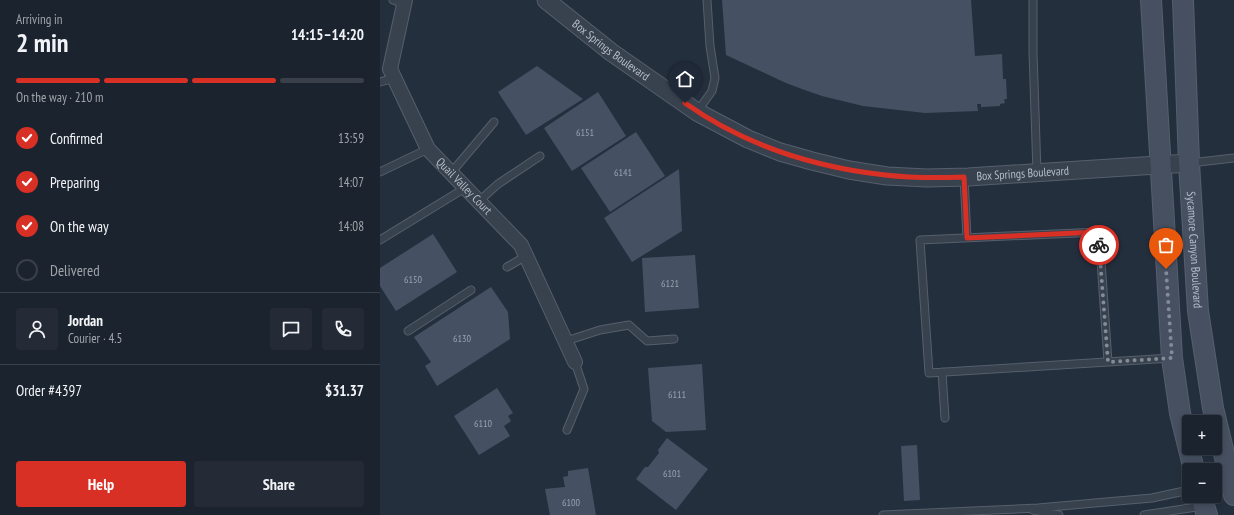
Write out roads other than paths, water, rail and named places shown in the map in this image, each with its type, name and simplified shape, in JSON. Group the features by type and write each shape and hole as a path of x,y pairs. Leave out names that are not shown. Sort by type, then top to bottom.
{"main road":[{"path":"1151,0 1172,358 1180,413 1192,463"},
{"name":"Sycamore Canyon Boulevard","path":"1183,0 1189,163 1198,311 1213,408 1234,495"}],"street":[{"name":"Box Springs Boulevard","path":"546,0 611,52 697,112 748,139 780,152 812,161 849,170 887,176 927,178 1037,173 1189,163"},
{"name":"Quail Valley Court","path":"401,1 390,69 428,149 521,245 576,362"}],"lane":[{"path":"697,112 712,91 716,78 710,46 707,0"},
{"path":"1033,0 1033,52 1037,173"},
{"path":"380,82 395,78"},
{"path":"450,173 494,122"},
{"path":"380,172 428,149"},
{"path":"478,202 498,184 540,156"},
{"path":"1189,163 1234,158"},
{"path":"964,177 967,238"},
{"path":"380,240 465,188"},
{"path":"1108,362 1098,232 920,240 929,373 942,372 1108,362 1172,358"},
{"path":"508,267 526,256"},
{"path":"408,331 471,290"},
{"path":"566,341 600,330 629,325 647,341 674,339"},
{"path":"567,430 584,389 576,362"},
{"path":"942,372 945,418"},
{"path":"883,515 1027,509 1152,498 1182,492"},
{"path":"1144,515 1204,506"},
{"path":"1027,509 1052,515 1059,515"}]}
